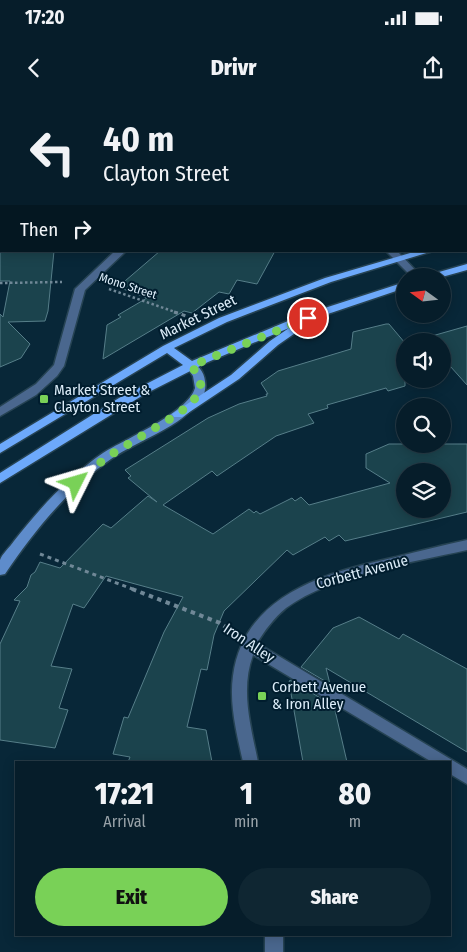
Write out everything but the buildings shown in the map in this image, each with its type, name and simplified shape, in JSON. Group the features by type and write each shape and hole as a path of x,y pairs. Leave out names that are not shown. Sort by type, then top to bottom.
{"main road":[{"name":"Market Street","path":"0,450 167,348 223,320 278,297 394,255 420,252"},
{"path":"451,272 467,267"},
{"path":"0,479 139,392 191,366 320,313 396,288"},
{"path":"0,570 38,520 84,474 107,457 221,388 250,366 274,343 320,313"},
{"path":"167,348 191,366 197,373 201,388 198,396 178,414"}],"street":[{"path":"0,412 43,386 59,366 80,289 120,252"},
{"path":"394,255 408,268"},
{"name":"Corbett Avenue","path":"250,761 240,703 242,666 250,646 265,621 284,602 310,586 340,575 467,545"},
{"name":"Iron Alley","path":"250,646 442,761"},
{"path":"451,767 467,776"},
{"path":"274,936 274,952"}],"path":[{"name":"Mono Street","path":"0,283 86,282 189,317"},
{"name":"Iron Alley","path":"40,554 220,622 250,646"}],"place":[{"name":"Market Street & Clayton Street","path":"44,399"},
{"name":"Corbett Avenue & Iron Alley","path":"262,696"}],"route":[{"path":"76,483 84,474 107,457 178,414 198,396 201,388 200,380 191,366 308,318"}]}
